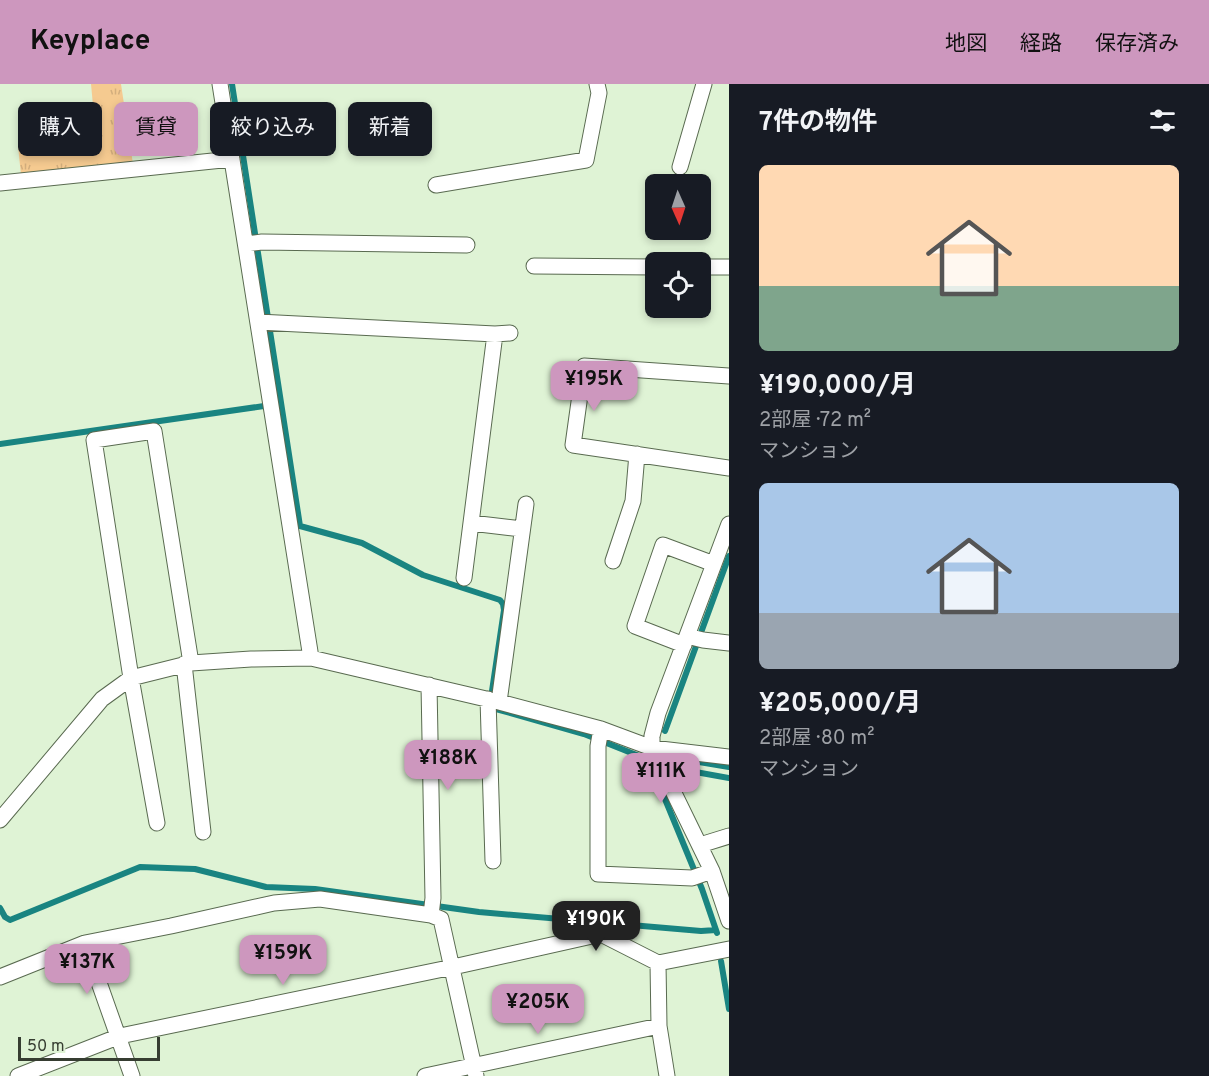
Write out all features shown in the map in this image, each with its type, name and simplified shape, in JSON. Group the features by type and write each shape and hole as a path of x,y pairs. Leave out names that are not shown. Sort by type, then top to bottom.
{"street":[{"path":"220,84 232,159 254,243 311,658"},
{"path":"436,185 586,160 599,93 597,84"},
{"path":"680,167 704,84"},
{"path":"0,183 232,159"},
{"path":"254,243 467,245"},
{"path":"534,266 645,267"},
{"path":"711,267 729,267"},
{"path":"266,321 502,333 464,578"},
{"path":"729,376 584,366 573,445 729,468"},
{"path":"157,823 131,678 94,440 154,431 187,664 203,832"},
{"path":"614,561 633,501 637,454"},
{"path":"493,861 494,701 526,504"},
{"path":"471,524 522,529"},
{"path":"729,524 714,564 692,640 658,713 652,736 652,748 700,845 702,874 729,921"},
{"path":"714,564 663,545 634,626 692,640 729,643"},
{"path":"0,820 102,699 131,678 187,664 251,659 311,658 494,701 599,736 652,748 729,757"},
{"path":"429,685 432,907 441,919 475,1071"},
{"path":"599,736 598,874 702,874"},
{"path":"700,845 729,836"},
{"path":"0,977 85,943 274,903 320,899 432,907"},
{"path":"18,1076 120,1036 601,934 658,963 729,949"},
{"path":"85,943 120,1036 132,1076"},
{"path":"658,963 659,1026 667,1076"},
{"path":"425,1076 475,1071 659,1026"}],"green space":[{"path":"91,84 121,84 124,102 114,102 114,156 132,156 133,164 21,175 19,156 102,156 102,102 93,102"}],"waterway":[{"path":"232,84 300,526 362,543 423,575 500,600 504,610 492,691"},
{"path":"0,444 264,406"},
{"path":"665,731 729,556"},
{"path":"496,709 584,734 644,758 651,765 702,889 717,933"},
{"path":"675,758 729,767"},
{"path":"679,769 729,778"},
{"path":"0,908 5,917 10,920 140,867 195,869 266,887 315,889 479,912 701,931 716,930"},
{"path":"721,961 729,1009"}]}
